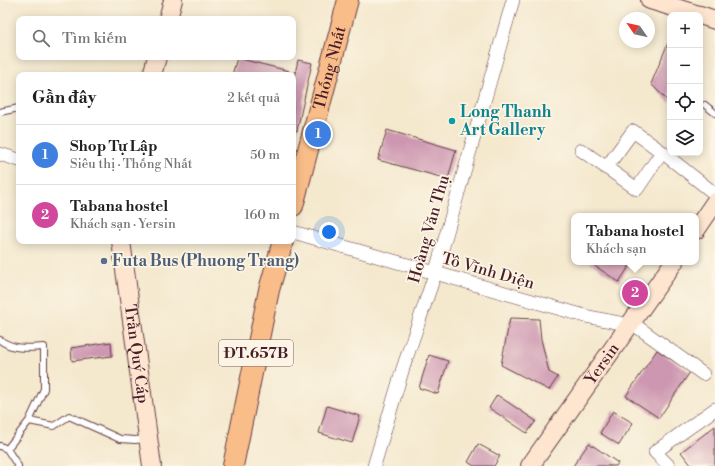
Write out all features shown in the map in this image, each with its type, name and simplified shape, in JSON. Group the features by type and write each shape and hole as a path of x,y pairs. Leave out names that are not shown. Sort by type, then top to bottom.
{"main road":[{"name":"Thống Nhất","path":"296,195 348,0"},
{"name":"ĐT.657B","path":"237,464 269,290 282,244"}],"street":[{"path":"169,16 173,0"},
{"name":"Hoàng Văn Thụ","path":"374,466 403,368 435,274 513,0"},
{"path":"654,0 691,12"},
{"path":"703,16 715,20"},
{"path":"153,72 156,60"},
{"path":"606,168 633,131 715,194"},
{"path":"581,150 637,189 662,152"},
{"path":"0,154 16,159"},
{"path":"699,226 715,202"},
{"name":"Tô Vĩnh Diện","path":"296,233 585,316 631,324"},
{"name":"Trần Quý Cáp","path":"121,244 152,466"},
{"name":"Yersin","path":"530,466 672,265"},
{"path":"631,324 703,374"},
{"path":"669,466 655,452 715,409"}],"lane":[{"path":"704,105 715,113"},
{"path":"0,112 16,109"},
{"path":"0,340 5,344 14,347 44,347 44,389 29,422 7,449"},
{"path":"29,422 54,426 69,416 120,439 149,439"},
{"path":"0,446 7,449 18,466"}],"building":[{"path":"667,45 667,100 651,84"},
{"path":"236,60 245,60 289,71 289,72 233,72"},
{"path":"298,60 312,63 297,131 296,131 295,72"},
{"path":"387,130 456,150 448,179 378,160"},
{"path":"594,265 630,265 619,282"},
{"path":"510,318 539,319 541,339 549,372 558,377 549,390 501,365"},
{"path":"111,342 112,356 72,361 71,348"},
{"path":"657,350 690,372 659,418 626,396"},
{"path":"429,355 448,361 438,394 419,388"},
{"path":"497,395 536,421 527,433 489,408"},
{"path":"327,406 360,416 352,443 319,433"},
{"path":"613,411 633,423 619,445 600,433"},
{"path":"715,426 715,466 692,466 681,452"},
{"path":"589,443 618,463 616,466 573,466"},
{"path":"478,444 500,456 494,466 474,466 468,462"}],"place":[{"name":"Long Thanh Art Gallery","path":"452,121"},
{"name":"Shop Tự Lập","path":"318,134"},
{"name":"Futa Bus (Phuong Trang)","path":"104,261"},
{"name":"Tabana hostel","path":"635,293"}]}
